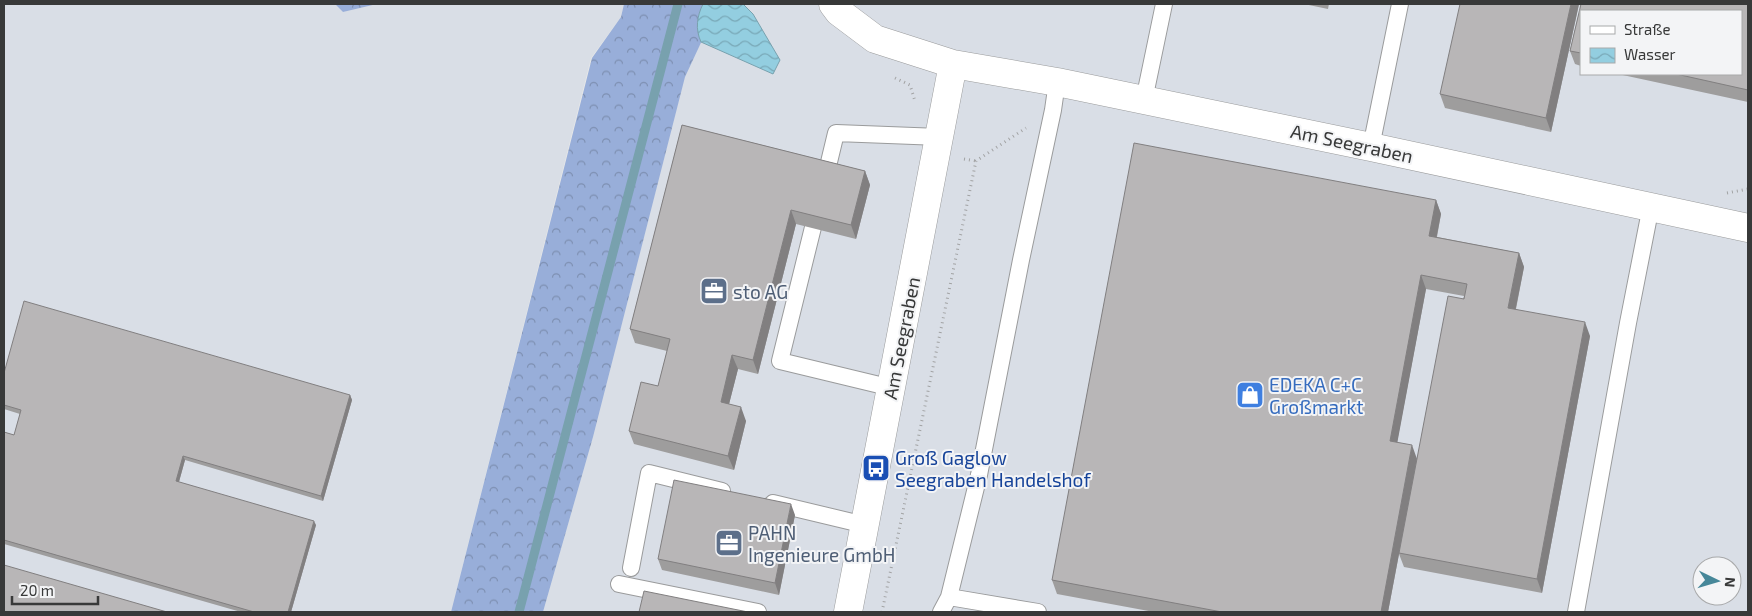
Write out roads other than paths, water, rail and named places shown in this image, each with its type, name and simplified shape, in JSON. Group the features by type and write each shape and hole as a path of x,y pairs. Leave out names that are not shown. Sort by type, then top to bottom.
{"street":[{"name":"Am Seegraben","path":"833,4 839,12 875,39 954,64 1057,82 1748,228"},
{"name":"Am Seegraben","path":"848,612 892,388 929,137 954,64"}],"lane":[{"path":"1144,100 1164,4"},
{"path":"1371,147 1400,4"},
{"path":"941,612 949,597 980,475 1057,82"},
{"path":"892,388 780,361 836,133 929,137"},
{"path":"1576,612 1651,206"},
{"path":"631,568 649,473 736,494"},
{"path":"755,498 865,524"},
{"path":"619,584 758,612"},
{"path":"949,597 1038,612"}],"water":[{"path":"703,4 743,4 753,14 780,60 773,74 701,42 698,23 699,13"}],"waterway":[{"path":"519,612 678,4"}],"place":[{"name":"sto AG","path":"714,291"},
{"name":"EDEKA C+C Großmarkt","path":"1250,395"},
{"name":"Groß Gaglow Seegraben Handelshof","path":"876,468"},
{"name":"PAHN Ingenieure GmbH","path":"729,543"}]}
